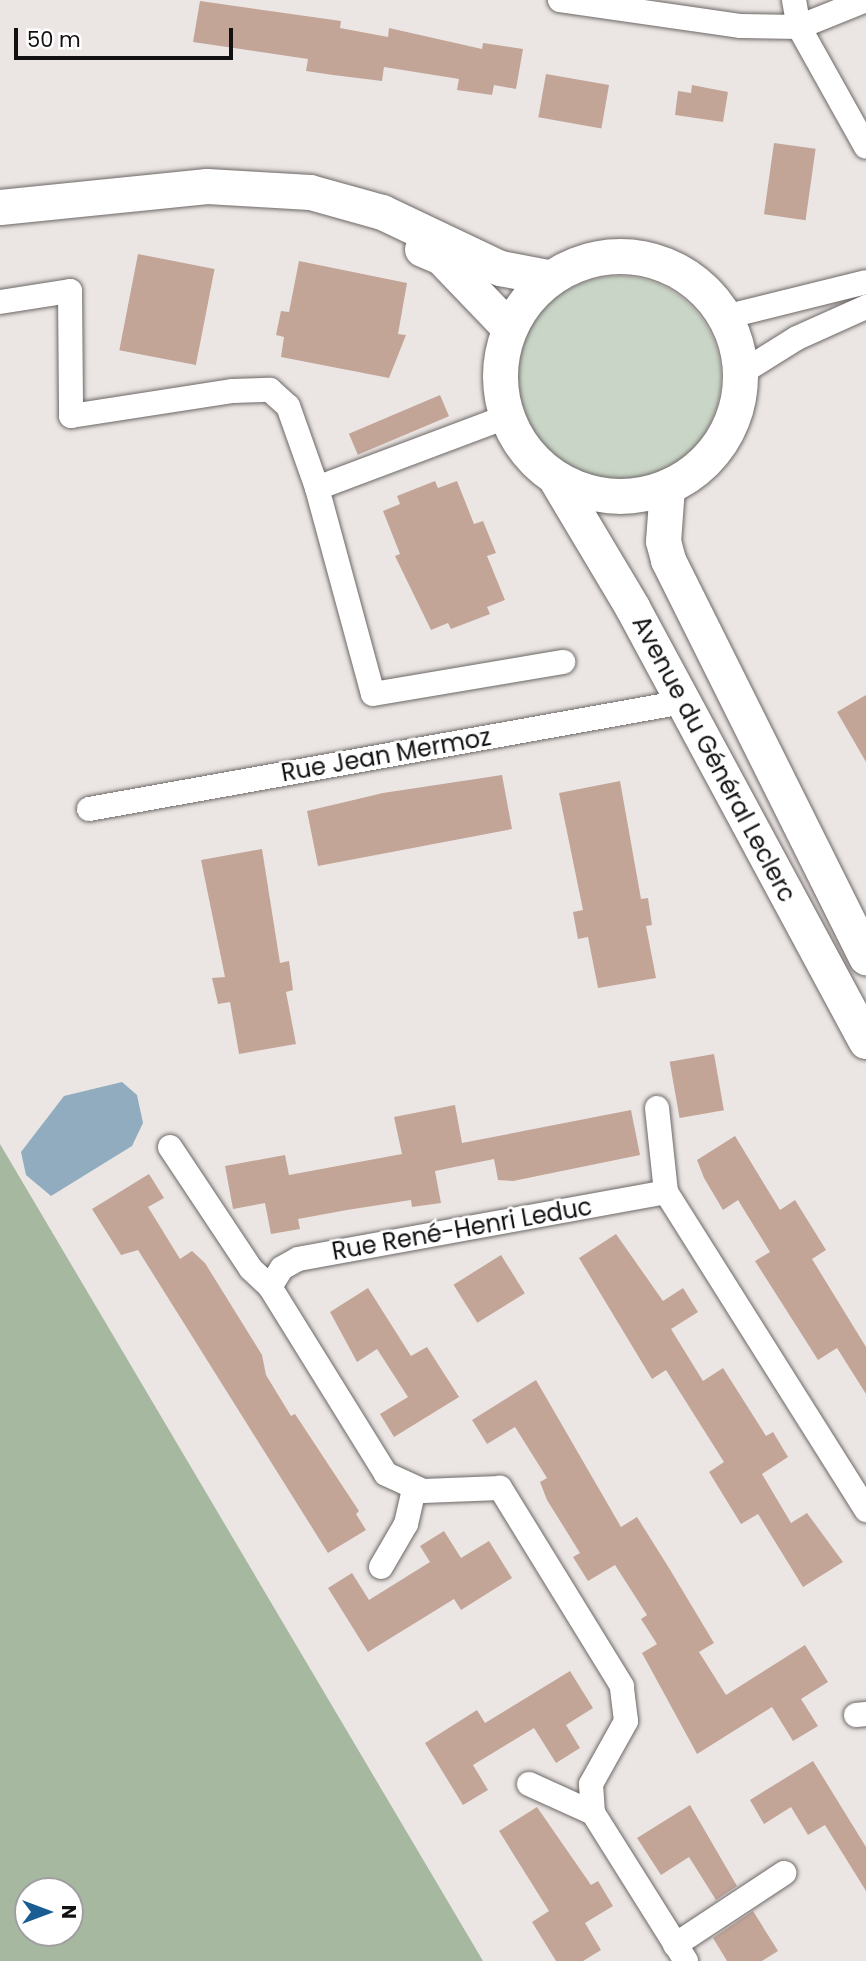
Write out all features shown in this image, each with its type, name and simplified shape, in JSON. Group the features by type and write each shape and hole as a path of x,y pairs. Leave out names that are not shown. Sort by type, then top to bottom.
{"main road":[{"path":"0,207 207,186 310,192 382,212 500,268 547,277"},
{"path":"0,225 209,204 306,209 441,257 509,328"},
{"path":"630,255 667,265 701,286 725,317 741,373 732,421 705,461 667,487 632,496 597,495 557,481 531,458 506,418 499,383 509,328 547,277 592,258 630,255"},
{"name":"Avenue du Général Leclerc","path":"557,481 684,702 866,1041"},
{"name":"Avenue du Général Leclerc","path":"667,487 663,541 668,560 851,912 866,957"}],"street":[{"path":"560,0 741,26 799,27 866,0"},
{"path":"794,0 799,27 866,147"},
{"path":"725,317 866,282"},
{"path":"0,302 70,291 71,416 270,390 288,406 317,488 373,694 563,662"},
{"path":"741,373 797,338 866,307"},
{"path":"317,488 506,418"},
{"name":"Rue Jean Mermoz","path":"89,809 684,702"},
{"path":"657,1108 666,1192 866,1510"},
{"path":"170,1147 251,1269 270,1287 386,1474 414,1490 500,1488 622,1686 626,1721 591,1784 593,1812 680,1953 784,1873"},
{"name":"Rue René-Henri Leduc","path":"270,1287 282,1268 298,1259 666,1192"},
{"path":"381,1567 406,1524 414,1490"},
{"path":"529,1784 593,1812"}],"green space":[{"path":"619,276 658,284 676,293 691,306 704,321 713,339 721,378 713,417 704,435 691,450 676,463 658,472 619,480 580,472 562,463 547,450 534,435 525,417 517,378 525,339 534,321 547,306 562,293 580,284"},
{"path":"0,1144 483,1961 0,1961"}],"water":[{"path":"122,1082 137,1095 143,1123 132,1146 51,1196 26,1175 21,1152 64,1096"}],"building":[{"path":"200,1 341,21 340,28 388,37 389,28 482,49 483,43 523,49 516,89 494,85 492,95 457,90 459,79 384,67 382,81 333,75 306,71 308,59 193,42"},
{"path":"546,74 609,85 601,128 538,117"},
{"path":"692,85 728,92 723,122 675,115 678,91 691,93"},
{"path":"774,143 816,149 806,220 764,214"},
{"path":"138,254 215,269 196,365 119,350"},
{"path":"299,261 407,283 398,334 406,335 389,378 281,357 284,337 276,335 281,311 289,312"},
{"path":"440,395 449,416 358,455 349,434"},
{"path":"435,481 438,488 457,481 474,524 483,521 496,553 487,556 505,600 487,607 490,614 451,629 448,623 431,630 395,556 400,554 383,511 400,504 397,496"},
{"path":"866,695 866,762 837,712"},
{"path":"502,775 512,829 318,866 307,811 383,793"},
{"path":"620,781 641,899 648,898 652,925 646,926 656,978 598,988 588,937 578,939 573,912 583,910 559,793"},
{"path":"262,849 280,963 289,961 293,990 286,992 296,1044 239,1054 230,1002 218,1004 212,978 225,977 201,860"},
{"path":"714,1054 724,1110 680,1118 670,1062"},
{"path":"455,1105 462,1143 631,1110 640,1155 513,1181 498,1180 494,1159 435,1171 441,1203 412,1207 411,1200 347,1210 298,1219 300,1229 271,1234 265,1203 233,1209 225,1166 285,1155 289,1175 402,1154 394,1117"},
{"path":"735,1136 780,1210 795,1200 826,1250 812,1259 866,1347 866,1394 837,1348 818,1360 755,1261 770,1252 738,1200 723,1210 704,1178 697,1160"},
{"path":"149,1174 164,1198 148,1207 180,1259 192,1251 205,1263 262,1355 266,1375 291,1416 295,1414 359,1511 356,1514 366,1530 328,1553 138,1250 121,1255 92,1209"},
{"path":"616,1234 663,1301 683,1288 698,1312 671,1329 703,1381 723,1368 766,1436 773,1432 788,1457 762,1474 791,1523 807,1513 843,1562 803,1587 758,1514 741,1524 709,1472 724,1462 666,1370 652,1379 579,1258"},
{"path":"501,1255 525,1293 477,1323 454,1285"},
{"path":"368,1288 411,1356 427,1347 459,1397 394,1437 380,1414 408,1397 377,1349 357,1362 330,1312"},
{"path":"536,1380 621,1527 637,1517 669,1568 714,1643 699,1652 726,1695 805,1645 828,1682 801,1699 818,1726 793,1741 772,1707 697,1754 642,1653 657,1644 641,1619 647,1615 615,1565 588,1581 573,1557 580,1553 547,1500 540,1482 547,1478 515,1427 487,1444 472,1420"},
{"path":"444,1531 461,1558 489,1541 512,1578 461,1610 454,1599 368,1652 328,1588 352,1573 369,1600 430,1562 420,1546"},
{"path":"570,1671 593,1708 566,1725 580,1748 556,1763 534,1728 473,1765 488,1790 463,1805 425,1743 477,1710 485,1723"},
{"path":"813,1761 866,1847 866,1891 825,1825 808,1835 791,1807 764,1824 750,1800"},
{"path":"690,1805 737,1886 716,1900 689,1857 661,1875 637,1838"},
{"path":"537,1807 591,1885 598,1881 613,1906 585,1923 601,1950 583,1961 556,1961 532,1922 549,1911 499,1831"},
{"path":"753,1911 778,1951 762,1961 727,1961 713,1938"}]}
